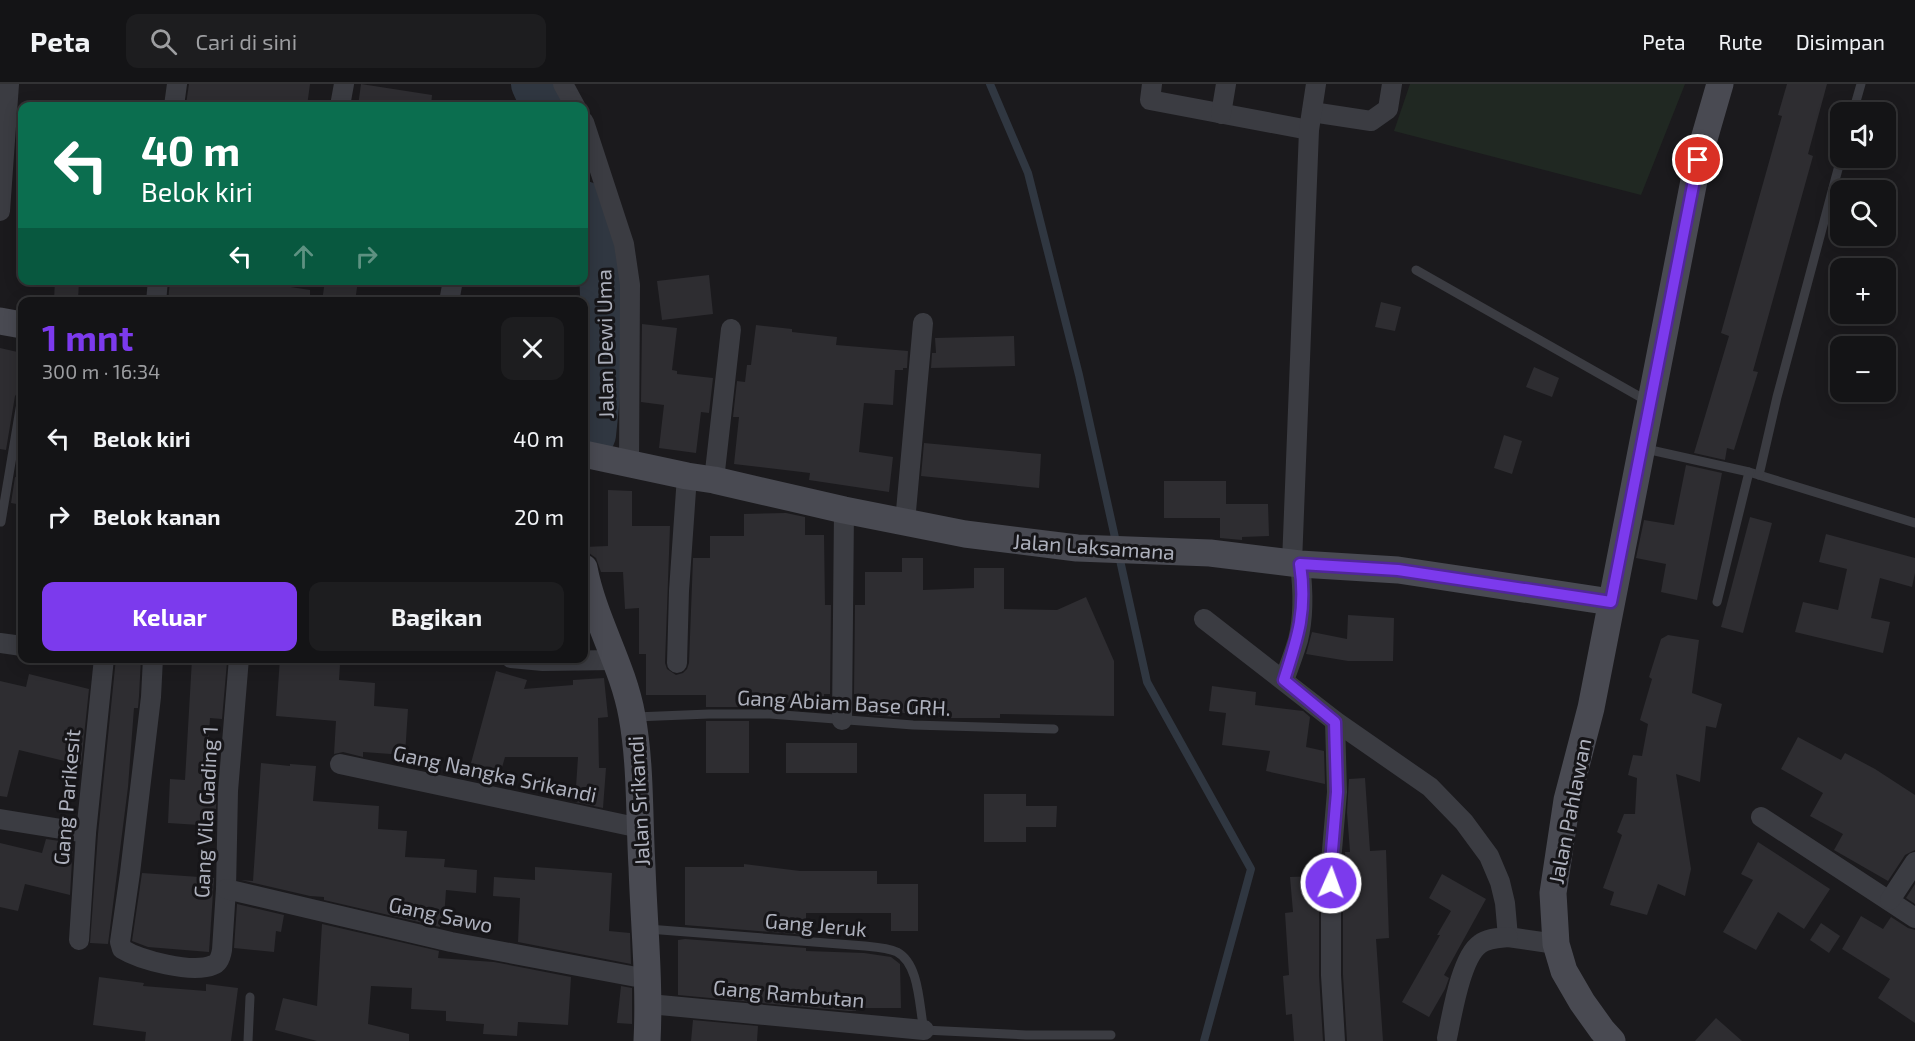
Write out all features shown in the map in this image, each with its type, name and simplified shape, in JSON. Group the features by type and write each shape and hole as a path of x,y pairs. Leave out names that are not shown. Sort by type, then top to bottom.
{"main road":[{"name":"Jalan Pahlawan","path":"1612,1041 1582,1002 1564,971 1556,944 1553,893 1567,800 1591,708 1698,160 1720,84"},
{"path":"0,321 18,324"},
{"name":"Jalan Laksamana","path":"588,455 965,534 1077,548 1210,553 1296,563 1398,570 1611,602"},
{"name":"Jalan Srikandi","path":"588,580 614,660 625,683 632,717 640,794 648,991 647,1041"}],"street":[{"path":"0,211 9,84"},
{"path":"175,102 177,84"},
{"path":"341,102 344,84"},
{"path":"563,84 573,102"},
{"path":"1152,84 1150,100 1221,114 1311,121 1371,121 1388,109 1392,84"},
{"path":"1221,114 1226,84"},
{"path":"1284,680 1298,639 1301,622 1303,583 1296,563 1311,121 1316,84"},
{"name":"Jalan Dewi Uma","path":"588,134 624,244 630,285 629,464"},
{"path":"905,522 923,322"},
{"path":"677,663 679,591 730,329"},
{"path":"842,720 844,510"},
{"path":"1204,619 1335,722 1430,787 1464,822 1489,856 1500,882 1505,903 1508,937"},
{"path":"0,642 18,645"},
{"path":"588,660 614,660"},
{"name":"Gang Parikesit","path":"79,940 86,833 103,663"},
{"name":"Gang Vila Gading 1","path":"153,663 151,697 120,942 122,949 128,952 163,964 191,967 213,965 220,958 222,950 228,791 239,663"},
{"path":"1335,722 1337,792 1331,862 1331,975 1335,1041"},
{"name":"Gang Nangka Srikandi","path":"340,764 640,828"},
{"path":"1761,817 1915,918"},
{"path":"0,819 86,833"},
{"path":"1890,900 1915,862"},
{"name":"Gang Sawo","path":"226,889 648,991"},
{"path":"1447,1038 1455,999 1465,969 1479,944 1487,940 1508,937 1556,944"},
{"name":"Gang Rambutan","path":"648,991 924,1030"}],"lane":[{"path":"1856,102 1861,84"},
{"path":"1717,602 1777,397 1838,168"},
{"path":"1416,270 1650,403"},
{"path":"2,522 18,422"},
{"path":"1641,447 1754,474 1915,523"},
{"name":"Gang Abiam Base GRH.","path":"632,717 770,714 913,725 1054,729"},
{"name":"Gang Jeruk","path":"645,929 865,946 898,952 914,972 924,1030"},
{"path":"248,1041 250,997"},
{"path":"924,1030 1026,1035 1111,1035"}],"shaded area":[{"path":"1410,84 1685,84 1641,195 1394,131"}],"building":[{"path":"189,84 310,84 308,102 186,102"},
{"path":"361,84 432,95 431,102 359,102"},
{"path":"1787,84 1827,84 1808,154 1813,156 1753,371 1758,372 1734,450 1727,448 1725,460 1694,453 1729,336 1721,333 1782,116 1778,115"},
{"path":"709,275 713,314 662,320 657,281"},
{"path":"55,285 79,285 78,297 54,297"},
{"path":"170,285 278,285 310,290 310,297 168,297"},
{"path":"324,285 357,285 356,297 323,297"},
{"path":"1381,302 1401,307 1395,331 1375,327"},
{"path":"642,324 677,328 672,370 677,371 677,374 713,378 709,413 701,412 696,453 659,448 664,405 641,402"},
{"path":"756,325 837,337 836,345 908,351 907,368 895,370 893,405 864,403 859,452 893,457 889,492 809,480 810,473 734,464 739,417 733,417 737,381 745,382 747,365 751,365"},
{"path":"1014,336 1015,366 931,368 932,353 936,353 935,338"},
{"path":"0,348 18,352 18,392 15,396 6,450 0,449"},
{"path":"1534,367 1559,378 1552,397 1526,387"},
{"path":"1504,435 1522,441 1512,474 1494,468"},
{"path":"924,443 1041,454 1039,488 921,476"},
{"path":"1686,465 1722,473 1697,600 1661,592 1666,564 1636,558 1644,520 1674,525"},
{"path":"15,477 18,477 18,504 11,503"},
{"path":"1164,481 1226,481 1226,504 1268,504 1269,536 1242,537 1242,540 1220,538 1220,518 1164,518"},
{"path":"608,490 632,491 632,526 670,526 665,663 667,669 676,675 683,673 689,663 693,558 710,558 710,536 744,536 744,514 786,513 805,517 805,535 824,535 825,605 831,605 830,694 824,694 824,703 749,702 749,707 706,707 706,695 646,695 646,654 639,654 639,608 625,609 623,572 601,572 596,558 588,553 588,547 608,546"},
{"path":"1750,517 1772,523 1743,633 1721,627"},
{"path":"1826,534 1915,558 1912,587 1880,578 1871,618 1890,622 1883,653 1795,632 1803,602 1838,610 1847,569 1819,562"},
{"path":"902,558 923,558 923,590 974,588 974,568 1004,568 1004,609 1057,610 1086,597 1114,661 1114,716 1000,714 1000,718 939,718 939,713 899,713 899,717 868,715 869,694 854,694 855,605 865,605 865,572 902,572"},
{"path":"1348,615 1394,618 1393,661 1348,661 1306,654 1312,632 1347,639"},
{"path":"1668,635 1699,640 1692,693 1722,704 1716,728 1706,726 1700,782 1676,774 1691,869 1685,896 1658,884 1647,915 1610,905 1614,892 1603,888 1622,835 1617,832 1624,814 1635,814 1637,778 1628,775 1633,755 1642,756 1648,724 1640,720 1652,679 1649,677 1661,639"},
{"path":"115,663 141,663 138,708 134,708 128,787 108,944 90,943 98,834"},
{"path":"192,663 227,663 222,719 210,718 207,769 218,770 215,826 168,823 170,779 185,780"},
{"path":"280,663 340,664 339,680 375,683 374,706 408,709 405,755 363,752 363,757 343,752 334,754 336,721 276,716"},
{"path":"496,671 527,680 524,689 573,685 573,680 604,678 608,717 598,718 599,768 606,768 603,808 575,802 578,757 505,757 501,771 471,763"},
{"path":"29,674 89,689 81,765 19,750 7,797 0,796 0,681 26,687"},
{"path":"1212,686 1256,692 1255,705 1303,711 1310,717 1306,747 1324,751 1325,784 1266,771 1270,751 1222,745 1226,713 1209,711"},
{"path":"706,721 749,721 749,773 706,773"},
{"path":"1798,737 1841,760 1845,753 1915,795 1915,850 1905,855 1888,881 1834,850 1843,834 1810,816 1823,793 1781,769"},
{"path":"786,743 857,743 857,773 786,773"},
{"path":"261,763 316,766 313,801 379,806 378,829 407,831 405,857 445,859 444,867 477,870 476,893 446,890 444,918 441,918 440,927 324,900 324,897 310,896 241,880 253,881"},
{"path":"1365,778 1370,851 1386,850 1389,938 1376,939 1383,1041 1347,1041 1343,975 1343,875 1347,874 1345,852 1350,852 1347,812 1349,779"},
{"path":"984,794 1026,794 1026,806 1057,806 1056,827 1026,827 1026,842 984,842"},
{"path":"46,839 73,843 70,895 25,884 18,911 0,907 0,843 42,853"},
{"path":"1758,842 1830,889 1804,929 1778,912 1756,950 1723,932 1753,880 1741,874"},
{"path":"744,864 800,871 877,871 877,884 918,884 918,931 891,931 891,913 806,913 806,935 685,925 685,867 744,867"},
{"path":"535,867 612,873 609,931 630,933 631,964 518,942 520,898 493,896 494,877 535,880"},
{"path":"142,873 214,878 209,952 148,947 132,941"},
{"path":"1442,874 1486,899 1444,975 1449,978 1429,1017 1402,1002 1451,911 1429,898"},
{"path":"1319,876 1319,975 1323,1041 1294,1041 1292,1014 1286,1015 1283,976 1289,975 1285,913 1293,912 1290,877"},
{"path":"1915,884 1915,904 1906,898"},
{"path":"237,904 284,915 281,932 276,931 274,952 234,948"},
{"path":"1861,916 1883,929 1891,917 1915,930 1915,1023 1878,998 1890,979 1842,949"},
{"path":"1821,923 1840,936 1829,953 1810,940"},
{"path":"322,924 439,951 438,958 494,962 571,977 568,1025 518,1022 517,1036 483,1034 484,1024 446,1021 446,1011 411,1009 412,988 371,986 368,1024 409,1034 409,1041 317,1041 275,1030 283,998 317,1006"},
{"path":"678,940 891,957 900,964 901,1008 856,1008 856,1011 848,1011 678,995"},
{"path":"99,977 144,983 143,986 206,991 206,984 238,988 231,1041 145,1041 146,1032 93,1025"},
{"path":"621,986 632,988 632,1024 617,1023"},
{"path":"1716,1018 1742,1041 1695,1041"},
{"path":"693,1020 758,1026 757,1041 691,1041"}],"waterway":[{"path":"533,84 541,102"},
{"path":"990,84 1028,173 1079,375 1147,682 1251,869 1204,1041"},
{"path":"588,214 596,237 602,287 601,361 594,435"}],"route":[{"path":"1331,883 1337,792 1335,722 1284,680 1298,639 1301,622 1303,583 1300,564 1398,570 1611,602 1698,160"}]}
